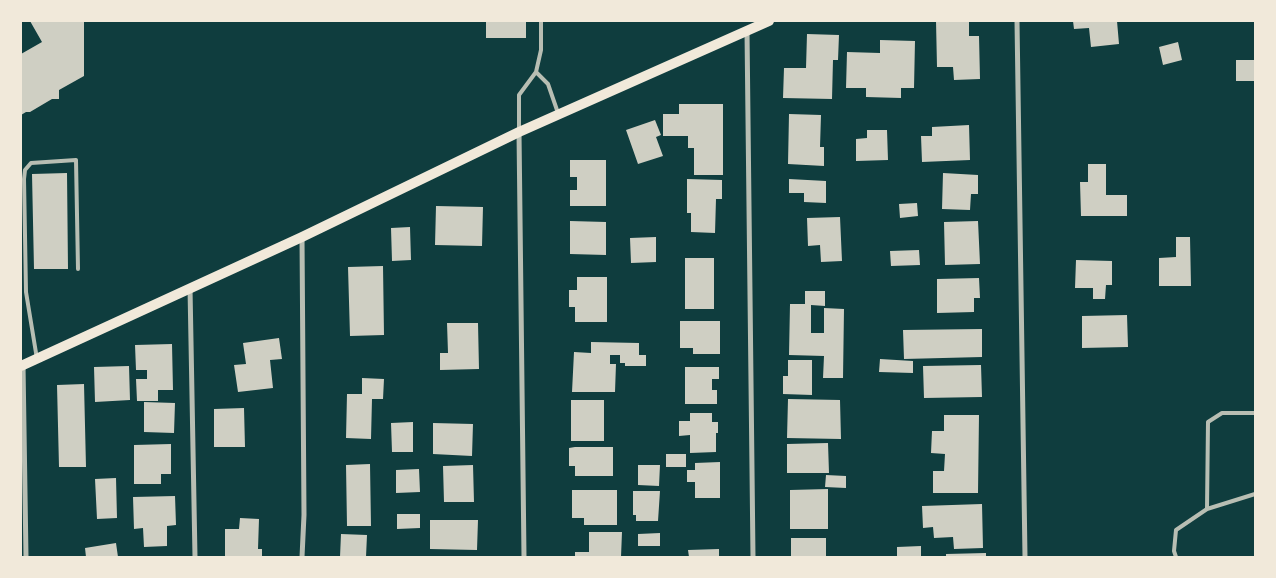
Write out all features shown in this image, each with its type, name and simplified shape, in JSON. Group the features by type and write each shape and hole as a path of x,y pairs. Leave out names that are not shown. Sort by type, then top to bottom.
{"main road":[{"path":"22,365 302,237 520,132 769,21"}],"street":[{"path":"1017,21 1025,557"},
{"path":"747,30 753,557"},
{"path":"520,132 524,557"},
{"path":"302,237 304,515 302,557"},
{"path":"190,287 195,557"},
{"path":"22,365 26,557"}],"lane":[{"path":"520,132 519,95 536,72 541,50 541,21"},
{"path":"536,72 548,84 559,115"},
{"path":"37,358 26,292 24,178 26,170 31,163 76,160 78,269"},
{"path":"1207,508 1208,422 1222,413 1255,413"},
{"path":"1176,557 1174,551 1176,530 1207,508 1255,494"}],"building":[{"path":"30,21 84,21 84,76 59,90 59,99 52,99 21,115 21,54 42,42"},
{"path":"486,21 526,21 526,38 486,38"},
{"path":"936,21 969,21 969,36 979,36 980,79 954,80 953,67 937,67"},
{"path":"1073,21 1117,21 1119,44 1091,47 1089,28 1074,29"},
{"path":"807,34 839,35 838,60 833,60 832,99 783,98 784,68 806,68"},
{"path":"880,40 915,41 914,88 901,88 901,98 866,97 866,88 846,88 847,52 880,53"},
{"path":"1178,42 1182,60 1163,65 1159,47"},
{"path":"1236,60 1255,60 1255,81 1236,81"},
{"path":"679,104 723,104 723,175 694,175 694,148 688,148 688,136 663,136 663,114 679,114"},
{"path":"789,114 821,115 820,147 824,147 824,166 788,164"},
{"path":"655,120 661,135 656,137 663,156 638,164 626,130"},
{"path":"969,125 970,160 922,162 921,136 932,136 932,127"},
{"path":"867,130 887,130 888,160 856,161 856,139 867,138"},
{"path":"570,160 606,160 606,206 570,206 570,190 577,190 577,177 570,177"},
{"path":"1088,164 1106,164 1106,195 1127,195 1127,216 1081,216 1080,182 1088,182"},
{"path":"67,173 68,269 34,269 32,174"},
{"path":"943,173 978,175 978,194 971,194 970,210 942,209"},
{"path":"687,179 722,180 722,199 716,199 715,233 691,232 691,213 687,213"},
{"path":"789,179 826,181 826,203 804,202 804,193 789,193"},
{"path":"917,203 918,216 900,218 899,204"},
{"path":"436,206 483,207 482,246 435,245"},
{"path":"840,217 842,261 821,262 820,245 808,246 807,218"},
{"path":"570,221 606,222 606,255 570,254"},
{"path":"978,221 980,264 945,265 944,222"},
{"path":"410,227 411,260 392,261 391,228"},
{"path":"656,237 656,262 631,263 630,238"},
{"path":"1176,237 1190,237 1191,286 1159,286 1159,258 1176,257"},
{"path":"919,250 920,265 891,266 890,251"},
{"path":"685,258 714,258 714,309 685,309"},
{"path":"1076,260 1112,261 1112,285 1106,285 1105,299 1093,299 1093,288 1075,288"},
{"path":"383,266 384,335 350,336 348,267"},
{"path":"577,277 607,277 607,322 575,322 575,307 569,307 569,290 577,290"},
{"path":"979,278 980,298 974,298 974,312 937,313 937,279"},
{"path":"805,291 825,291 825,306 811,305 811,333 824,333 824,308 844,309 843,378 823,378 824,356 789,355 790,304 805,304"},
{"path":"1127,315 1128,347 1082,348 1082,316"},
{"path":"680,321 720,321 720,354 693,354 693,348 680,348"},
{"path":"447,323 478,323 479,369 440,370 440,353 448,353"},
{"path":"982,329 982,357 904,359 903,330"},
{"path":"279,338 282,359 270,360 273,388 238,392 234,365 246,364 243,343"},
{"path":"591,342 639,343 639,355 646,355 646,366 625,366 625,363 620,363 620,355 610,355 610,364 616,364 615,392 572,392 574,352 591,353"},
{"path":"172,344 173,390 158,390 158,401 137,401 136,379 147,379 147,370 136,370 135,345"},
{"path":"880,359 913,361 913,373 879,372"},
{"path":"788,360 812,360 812,395 783,394 783,376 788,376"},
{"path":"981,365 982,397 924,398 923,366"},
{"path":"129,366 130,400 95,402 94,367"},
{"path":"685,367 719,367 719,379 712,379 712,390 717,390 717,404 685,404"},
{"path":"362,378 384,379 383,399 372,399 371,439 346,438 347,394 362,394"},
{"path":"84,384 86,467 59,467 57,385"},
{"path":"788,399 840,400 841,439 787,438"},
{"path":"571,400 604,400 604,441 571,441"},
{"path":"144,402 175,403 174,433 144,432"},
{"path":"244,408 245,447 214,447 214,409"},
{"path":"690,413 712,413 712,422 718,422 716,452 690,453 690,435 679,436 679,421 690,421"},
{"path":"944,415 979,415 978,493 933,493 933,471 944,471 945,454 931,453 932,431 944,431"},
{"path":"413,422 413,452 392,452 391,423"},
{"path":"433,423 473,424 472,456 433,454"},
{"path":"828,443 829,473 787,473 787,444"},
{"path":"171,444 171,474 161,474 161,484 134,484 134,445"},
{"path":"613,447 613,476 575,476 575,466 569,466 569,448"},
{"path":"666,454 686,454 686,467 666,467"},
{"path":"720,462 720,498 695,498 695,482 687,482 687,470 695,470 695,463"},
{"path":"370,464 371,526 347,526 346,465"},
{"path":"473,465 474,502 444,502 443,466"},
{"path":"638,465 660,465 659,486 638,485"},
{"path":"419,469 420,492 396,493 396,470"},
{"path":"826,475 846,476 846,488 825,487"},
{"path":"116,478 117,518 97,519 95,479"},
{"path":"828,489 828,529 790,529 790,490"},
{"path":"572,490 617,490 617,525 584,525 584,518 572,518"},
{"path":"633,491 660,491 658,521 636,521 636,515 633,515"},
{"path":"175,496 176,525 167,526 167,546 144,547 143,528 134,529 133,497"},
{"path":"982,504 983,548 954,549 953,537 934,538 933,527 923,528 922,506"},
{"path":"397,514 420,514 420,528 397,529"},
{"path":"240,518 259,519 258,549 262,549 262,557 225,557 225,529 239,529"},
{"path":"430,520 478,520 477,550 430,549"},
{"path":"589,532 622,532 621,557 575,557 575,552 589,552"},
{"path":"660,533 660,546 638,546 638,534"},
{"path":"341,534 367,535 366,557 340,557"},
{"path":"791,538 826,538 826,557 791,557"},
{"path":"116,543 118,557 86,557 85,548"},
{"path":"921,546 921,557 897,557 897,547"},
{"path":"719,549 719,557 689,557 688,550"},
{"path":"986,553 986,557 946,557 946,554"}]}
